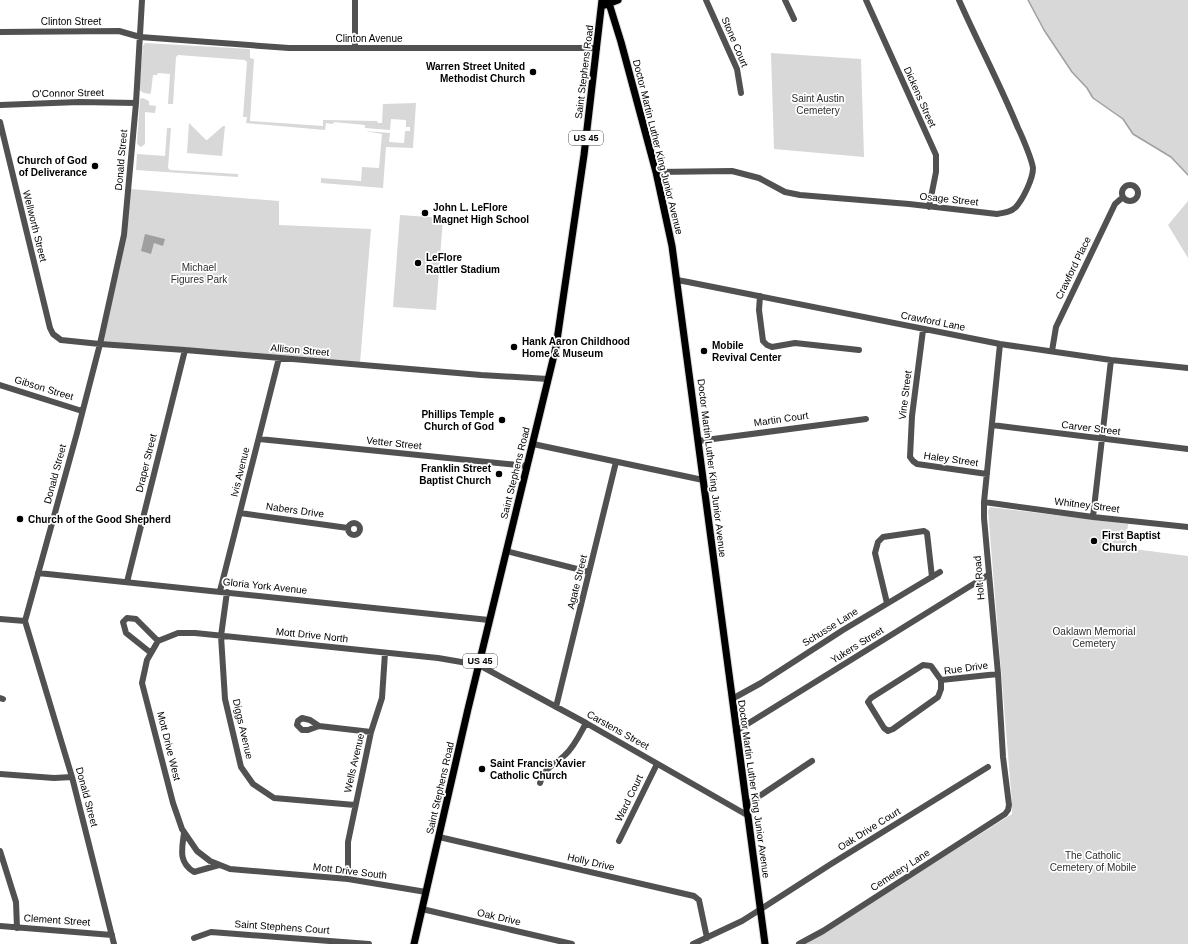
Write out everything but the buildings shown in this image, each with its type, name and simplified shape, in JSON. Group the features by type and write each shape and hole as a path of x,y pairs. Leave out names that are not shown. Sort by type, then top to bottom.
{"main road":[{"path":"602,3 618,0"},
{"name":"Doctor Martin Luther King Junior Avenue","path":"609,2 656,172 672,246 765,944"},
{"name":"Saint Stephens Road","path":"414,944 489,620 556,347 575,217 602,3"}],"street":[{"name":"Donald Street","path":"114,944 72,777 25,621 100,344 124,235 136,103 142,0"},
{"path":"355,0 355,48"},
{"name":"Stone Court","path":"706,0 737,68 741,93"},
{"path":"785,0 794,19"},
{"name":"Dickens Street","path":"866,0 936,155 936,172 929,207"},
{"name":"Osage Street","path":"656,172 732,172 759,178 785,192 792,194 997,214 1006,213 1016,207 1023,196 1028,187 1033,168 1024,141 1004,94 959,0"},
{"name":"Clinton Street","path":"0,32 119,31 140,37"},
{"name":"Clinton Avenue","path":"140,37 289,48 597,48"},
{"name":"O'Connor Street","path":"0,105 79,102 136,103"},
{"name":"Wellworth Street","path":"0,122 50,328 53,334"},
{"name":"Crawford Place","path":"1052,351 1056,327 1115,204 1123,197"},
{"name":"Crawford Lane","path":"677,280 923,330 1000,344 1111,360 1188,368"},
{"path":"760,296 759,310 763,341 767,345 772,347 795,343 859,350"},
{"name":"Vine Street","path":"913,461 910,457 912,416 923,330"},
{"name":"Allison Street","path":"53,334 61,340 100,344 481,375 548,379"},
{"name":"Holt Road","path":"1000,344 984,502 984,518 998,674 1003,757 1009,805 1008,810"},
{"name":"Draper Street","path":"127,582 185,350"},
{"name":"Ivis Avenue","path":"224,592 240,513 279,358"},
{"path":"1093,516 1111,360"},
{"name":"Gibson Street","path":"0,385 82,411"},
{"name":"Martin Court","path":"698,441 866,419"},
{"name":"Carver Street","path":"992,426 1188,449"},
{"name":"Vetter Street","path":"259,439 527,466"},
{"path":"532,444 703,480"},
{"name":"Haley Street","path":"913,461 917,464 987,474"},
{"name":"Agate Street","path":"556,707 616,462"},
{"name":"Whitney Street","path":"984,502 1188,527"},
{"name":"Nabers Drive","path":"240,513 348,528"},
{"path":"887,604 875,553 878,542 883,537 924,531 927,532 932,578"},
{"path":"506,551 589,572"},
{"name":"Schusse Lane","path":"732,699 761,683 843,630 940,572"},
{"name":"Gloria York Avenue","path":"38,573 489,620"},
{"name":"Yukers Street","path":"736,731 988,575"},
{"name":"Diggs Avenue","path":"224,592 221,636 225,698 241,767 253,784 274,798 355,805"},
{"path":"127,618 136,619 158,641 151,653 126,633 123,622 127,618"},
{"path":"0,619 25,621"},
{"name":"Mott Drive North","path":"158,641 178,633 195,632 221,636 438,658 479,665"},
{"name":"Mott Drive West","path":"151,653 147,660 142,682 173,803 184,833 197,851 210,861 230,869 270,873"},
{"name":"Wells Avenue","path":"348,879 348,842 371,732 382,698 385,653"},
{"name":"Carstens Street","path":"479,665 747,815"},
{"name":"Rue Drive","path":"923,665 931,666 941,680 941,689 938,697 893,729 888,730 884,728 868,702 870,698 923,665"},
{"name":"Rue Drive","path":"941,680 998,674"},
{"path":"540,783 543,773 566,755 586,724"},
{"path":"319,726 371,732"},
{"path":"746,805 812,761"},
{"name":"Ward Court","path":"619,841 657,764"},
{"name":"Oak Drive Court","path":"761,909 988,766"},
{"path":"0,774 72,777"},
{"name":"Cemetery Lane","path":"800,944 1006,814 1008,810"},
{"path":"184,833 182,858 188,868 194,872 219,864"},
{"name":"Holly Drive","path":"439,837 694,896 699,900 707,938"},
{"path":"0,851 16,902 17,928"},
{"name":"Mott Drive South","path":"270,873 348,879 426,892"},
{"name":"Oak Drive","path":"422,909 572,944"},
{"path":"693,944 742,921 761,909"},
{"name":"Clement Street","path":"0,926 112,935"},
{"name":"Saint Stephens Court","path":"194,938 211,932 369,944"}],"green space":[{"path":"1028,0 1188,0 1188,175 1171,157 1133,134 1123,119 1093,98 1087,88 1072,72 1044,30"},
{"path":"145,43 250,49 250,58 254,59 250,121 323,126 323,120 377,121 378,123 382,123 383,104 416,103 413,148 386,147 383,188 321,183 321,178 361,181 362,167 379,168 382,134 365,131 390,133 389,142 404,143 405,131 410,131 410,127 406,127 406,120 391,119 390,130 365,128 365,125 334,122 333,124 326,123 325,130 246,123 247,117 243,117 247,62 245,60 178,55 176,57 173,104 168,104 170,74 158,73 157,75 153,75 150,94 139,90 143,46"},
{"name":"Saint Austin Cemetery","path":"771,53 861,59 864,157 774,149"},
{"path":"143,98 149,101 149,105 156,106 155,113 145,112 145,144 141,147 137,143 140,99"},
{"path":"189,123 206,140 225,126 222,156 187,153"},
{"path":"167,128 171,128 168,168 170,170 238,174 238,177 136,170 137,154 165,156"},
{"name":"Michael Figures Park","path":"131,189 279,201 279,225 371,229 360,363 102,343"},
{"path":"1188,201 1188,258 1168,225"},
{"name":"LeFlore Rattler Stadium","path":"400,215 443,218 436,310 393,307"},
{"path":"990,507 1128,524 1126,548 1188,556 1188,944 805,944 1012,814 988,511"}],"shaded area":[{"path":"145,234 165,239 163,246 154,243 151,254 141,251"}],"waterway":[{"path":"1028,0 1044,30 1072,72 1087,88 1093,98 1123,119 1133,134 1171,157 1188,175"}],"place":[{"name":"Warren Street United Methodist Church","path":"533,72"},
{"name":"Church of God of Deliverance","path":"95,166"},
{"name":"John L. LeFlore Magnet High School","path":"425,213"},
{"name":"LeFlore Rattler Stadium","path":"418,263"},
{"name":"Hank Aaron Childhood Home & Museum","path":"514,347"},
{"name":"Mobile Revival Center","path":"704,351"},
{"name":"Phillips Temple Church of God","path":"502,420"},
{"name":"Franklin Street Baptist Church","path":"499,474"},
{"name":"Church of the Good Shepherd","path":"20,519"},
{"name":"First Baptist Church","path":"1094,541"},
{"name":"Saint Francis Xavier Catholic Church","path":"482,769"}],"park label":[{"name":"Oaklawn Memorial Cemetery","path":"1094,636"},
{"name":"The Catholic Cemetery of Mobile","path":"1093,860"}]}
